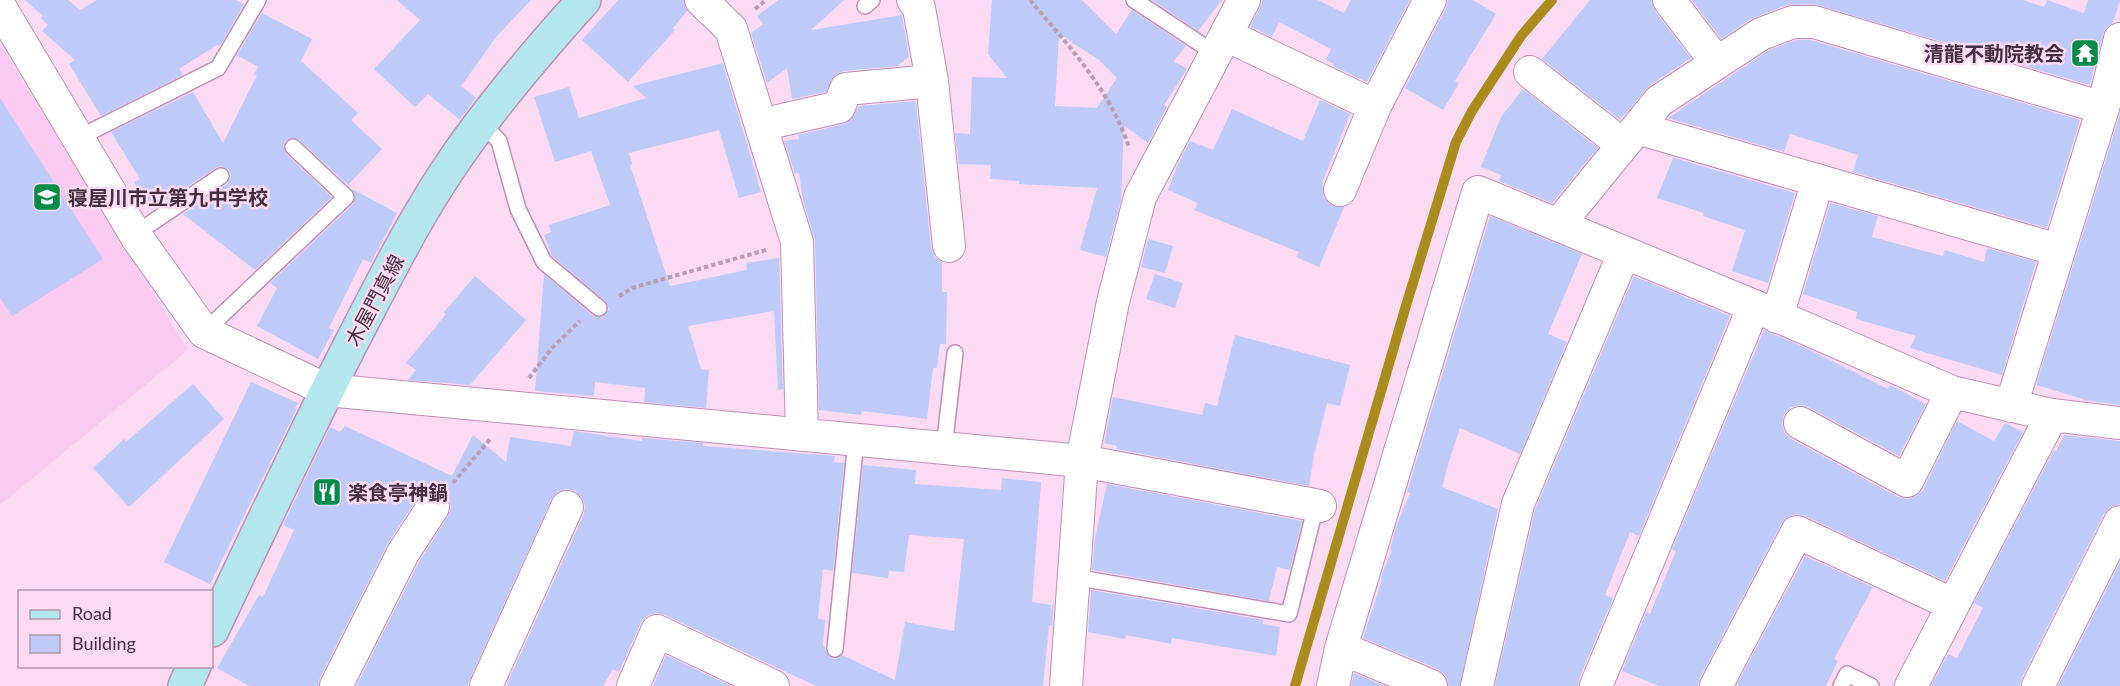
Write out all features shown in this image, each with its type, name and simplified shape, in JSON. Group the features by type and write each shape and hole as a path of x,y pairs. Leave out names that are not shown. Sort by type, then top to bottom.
{"main road":[{"name":"木屋門真線","path":"213,628 327,390 421,212 482,123 516,79 584,0"},
{"path":"185,686 193,668"}],"street":[{"path":"701,0 731,29 796,242 802,435"},
{"path":"913,0 919,8 932,81 949,246"},
{"path":"1066,686 1082,460 1113,302 1140,197 1244,0"},
{"path":"1340,190 1375,106 1430,0"},
{"path":"1669,0 1717,63"},
{"path":"5,6 78,138 135,234 204,332 327,390 1082,460 1318,506"},
{"path":"1558,225 1659,100 1761,34 1793,22 1814,22 2109,104"},
{"path":"1221,44 1375,106"},
{"path":"2011,406 2058,250 2109,104 2119,44"},
{"path":"1530,72 1630,136 1818,180 2058,250"},
{"path":"761,125 839,107 846,88 932,81"},
{"path":"1596,686 1765,311 1818,180"},
{"path":"1333,686 1341,648 1478,192 1765,311 1952,392 2052,415 2120,423"},
{"path":"1477,686 1518,504 1624,253"},
{"path":"1800,423 1907,481 1952,392"},
{"path":"1911,686 2052,415"},
{"path":"336,686 403,553 433,507"},
{"path":"486,686 567,507"},
{"path":"2038,686 2120,522"},
{"path":"1716,686 1797,532 1952,604"},
{"path":"633,686 657,631 773,686"},
{"path":"1341,648 1431,686"}],"lane":[{"path":"78,138 218,69 258,0"},
{"path":"1134,0 1221,44"},
{"path":"482,123 498,141 518,209 544,262 598,308"},
{"path":"204,332 346,197 293,147"},
{"path":"135,234 221,176"},
{"path":"944,448 955,353"},
{"path":"835,649 856,440"},
{"path":"1074,577 1288,615 1318,506"},
{"path":"1841,686 1847,674 1871,686"}],"path":[{"path":"1030,0 1075,53 1111,103 1128,144 1140,197"},
{"path":"433,507 511,408 552,348 588,314 635,287 796,242"}],"shaded area":[{"name":"寝屋川市立第九中学校","path":"0,44 188,350 0,505"}],"building":[{"path":"25,0 68,0 80,10 97,0 236,0 244,4 220,46 217,45 179,69 183,75 101,116 69,64 75,60 42,31 48,25 41,18 43,16"},
{"path":"397,0 531,0 497,36 461,86 476,98 460,120 428,94 415,107 374,69 420,20"},
{"path":"618,0 684,0 687,11 673,28 675,30 628,82 582,40"},
{"path":"778,0 844,0 811,30 902,15 909,57 897,66 844,71 835,75 826,92 792,99 787,68 767,83 751,33 763,24 757,16"},
{"path":"992,0 1082,0 1116,34 1132,10 1186,46 1174,61 1187,69 1164,105 1167,107 1148,143 1124,126 1121,200 1106,257 1080,250 1097,188 1019,184 1019,181 990,179 991,165 959,164 955,133 970,134 972,77 1007,78 988,54","holes":["1059,34 1099,60 1117,78 1097,108 1055,106"]},
{"path":"1152,0 1222,0 1198,31"},
{"path":"1262,0 1318,0 1344,13 1351,0 1410,0 1367,82 1333,66 1334,64 1326,60 1331,49 1279,22 1272,37 1250,26"},
{"path":"1448,0 1473,0 1496,14 1455,81 1459,83 1443,110 1405,88"},
{"path":"1590,0 1651,0 1655,11 1691,58 1649,86 1620,120 1542,59"},
{"path":"1692,0 2023,0 2044,7 2047,0 2084,13 2088,0 2120,0 2113,23 2107,27 2103,35 2090,85 1814,4 1787,5 1751,19 1721,39"},
{"path":"262,13 312,39 301,61 358,113 351,120 382,149 348,185 299,140 291,138 286,140 283,145 286,154 332,197 255,270 183,214 227,184 231,176 229,170 221,166 216,168 151,210 134,182 140,179 111,132 193,92 223,143 257,75 254,74 258,67 237,55"},
{"path":"1796,40 1811,40 2080,120 2047,228 1853,172 1858,155 1790,134 1784,152 1668,118 1769,50"},
{"path":"723,63 761,192 739,198 719,130 629,153 632,164 630,165 670,286 747,270 746,263 779,258 783,389 778,390 774,311 688,326 701,369 709,370 706,408 644,402 645,388 595,382 594,396 535,391 544,274 593,316 603,317 609,309 605,301 552,256 544,235 551,232 549,225 610,205 591,151 555,162 534,97 569,87 579,118 646,98 633,86"},
{"path":"1523,89 1598,148 1552,203 1499,181 1501,175 1481,167 1501,117"},
{"path":"0,98 103,259 12,316 0,298"},
{"path":"1320,100 1350,114 1322,183 1324,196 1321,202 1324,197 1333,206 1344,207 1319,267 1296,257 1299,252 1194,210 1198,203 1168,190 1190,141 1213,150 1232,109 1303,141"},
{"path":"916,101 931,248 935,257 942,262 942,292 947,292 946,344 940,344 937,368 933,368 927,419 862,411 861,415 819,410 815,241 803,200 799,173 795,174 784,141 799,139 798,135 844,124 851,120 859,106"},
{"path":"2120,114 2120,405 2083,400 2036,385"},
{"path":"1667,156 1795,193 1768,283 1732,271 1745,230 1703,216 1704,213 1657,198 1673,158"},
{"path":"352,189 397,213 371,263 363,259 329,328 334,330 318,359 257,326 277,288 270,283 353,204 355,195"},
{"path":"1830,203 1878,216 1872,237 1943,256 1945,250 1984,262 1987,248 2036,262 2002,375 1910,348 1916,336 1856,319 1857,312 1803,294"},
{"path":"1490,216 1582,254 1548,334 1567,342 1520,454 1460,428 1450,458 1442,487 1498,509 1460,686 1449,686 1446,676 1438,669 1363,638 1382,580 1381,576 1392,550 1390,549 1396,527 1410,493 1407,492"},
{"path":"1148,239 1173,246 1165,273 1141,267"},
{"path":"1155,274 1183,283 1175,308 1146,299"},
{"path":"475,276 526,320 470,385 408,380 416,370 406,363 446,314 444,312"},
{"path":"1634,276 1730,316 1639,536 1630,532 1605,595 1613,598 1578,686 1495,686 1535,510"},
{"path":"1764,330 1888,389 1890,385 1926,404 1899,456 1808,407 1800,405 1791,407 1784,415 1782,423 1784,432 1791,439 1898,497 1908,499 1923,490 1957,421 1994,441 2005,423 2023,432 1945,581 1805,516 1796,514 1788,517 1781,524 1700,678 1698,686 1659,686 1622,671 1646,612 1650,614 1676,551 1672,549"},
{"path":"1235,335 1350,365 1340,406 1327,403 1309,486 1116,449 1117,446 1104,443 1113,397 1202,415 1205,403 1217,406"},
{"path":"251,382 298,403 295,408 297,409 210,584 164,562"},
{"path":"193,384 224,419 129,507 93,468 124,439 126,442"},
{"path":"345,426 452,476 473,435 506,462 510,437 571,446 574,431 642,441 642,438 703,443 703,446 835,456 834,462 844,463 833,571 823,569 818,619 825,620 823,646 830,657 835,659 842,655 895,680 905,622 954,631 964,539 909,535 904,572 889,571 888,578 852,573 863,465 916,470 915,484 1001,490 1002,478 1041,482 1032,602 1051,605 1050,616 1054,599 1043,686 816,686 665,615 656,613 647,616 641,623 619,672 613,669 603,686 506,686 584,514 585,506 582,497 575,491 566,489 557,492 551,500 468,686 356,686 419,562 448,516 451,507 449,498 433,489 424,491 418,497 388,543 318,686 249,686 217,668 259,595 263,597 294,530 283,525 330,427 340,432"},
{"path":"2064,435 2120,441 2120,504 2111,507 2104,514 2020,686 1931,686 1948,654 1957,658 1983,608 1974,603"},
{"path":"1107,484 1302,521 1290,570 1277,567 1269,601 1092,570 1095,538"},
{"path":"1805,556 1873,587 1834,659 1838,661 1826,686 1736,686"},
{"path":"2120,562 2120,686 2058,686"},
{"path":"1091,590 1264,620 1262,624 1280,627 1276,656 1172,638 1171,644 1126,635 1125,639 1088,632"},
{"path":"666,655 731,686 653,686"},
{"path":"1354,673 1385,686 1351,686"}],"waterway":[{"path":"1295,686 1456,142 1472,111 1521,36 1552,0"}],"place":[{"name":"清龍不動院教会","path":"2085,53"},
{"name":"寝屋川市立第九中学校","path":"47,197"},
{"name":"楽食亭神鍋","path":"327,492"}]}
